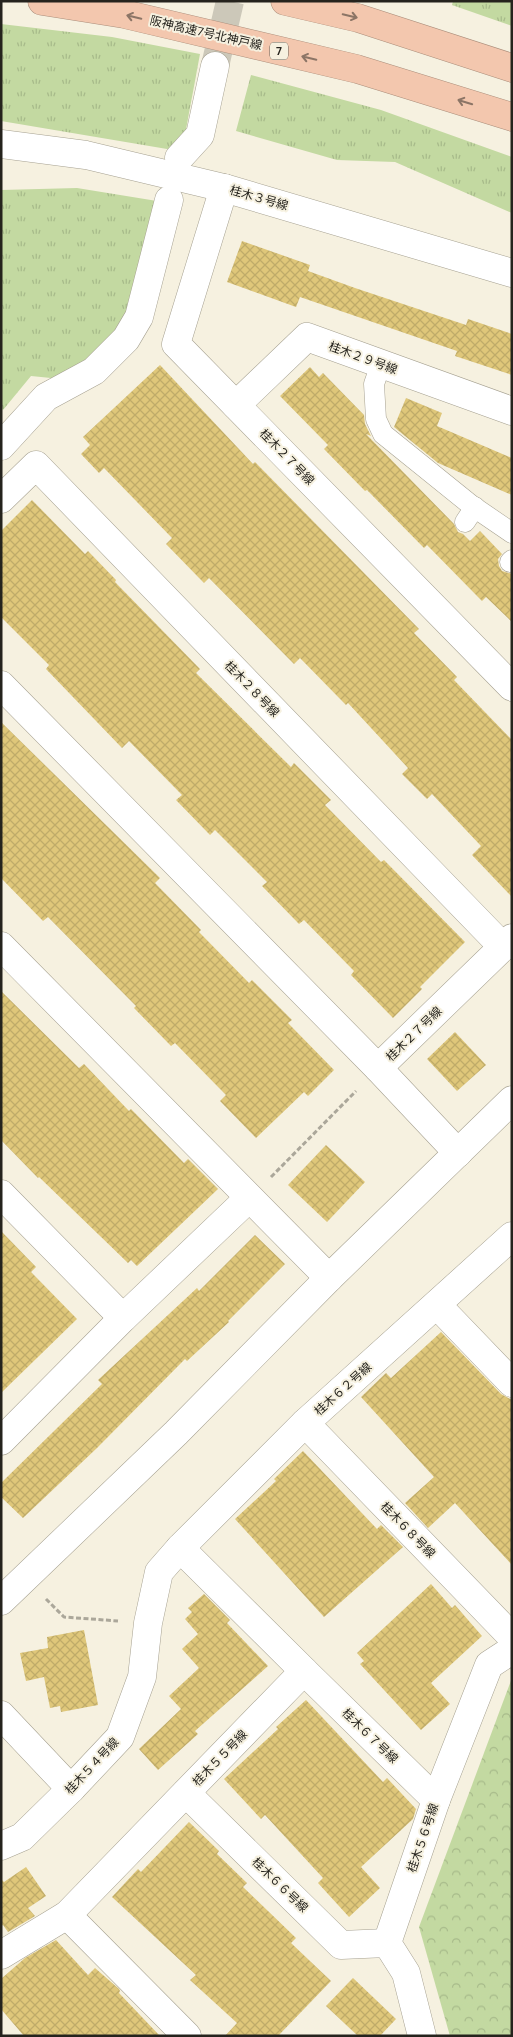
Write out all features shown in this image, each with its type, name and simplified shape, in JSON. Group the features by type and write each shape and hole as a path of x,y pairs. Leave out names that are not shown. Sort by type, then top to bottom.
{"highway":[{"name":"阪神高速7号北神戸線","path":"42,1 124,14 357,69 512,117"},
{"path":"285,1 358,18 512,68"}],"street":[{"path":"179,158 200,135 215,66"},
{"name":"桂木３号線","path":"1,144 86,155 224,188 512,273"},
{"name":"桂木２７号線","path":"224,188 176,344 512,687"},
{"path":"1,446 46,397 94,371 126,339 139,317 169,200"},
{"name":"桂木２９号線","path":"236,405 307,337 512,411"},
{"name":"桂木２８号線","path":"1,498 36,465 507,943"},
{"path":"1,685 378,1068"},
{"name":"桂木２７号線","path":"458,1154 378,1068 507,943"},
{"path":"1,946 330,1278"},
{"path":"1,1601 176,1433 330,1278 512,1100"},
{"path":"1,1194 123,1318"},
{"path":"1,1441 123,1318 249,1198"},
{"name":"桂木６２号線","path":"180,1548 305,1423 512,1236"},
{"path":"437,1304 512,1383"},
{"name":"桂木６８号線","path":"305,1423 512,1637"},
{"path":"180,1548 304,1671"},
{"name":"桂木５４号線","path":"1,1846 22,1836 71,1789 120,1737 142,1677 148,1623 159,1572 180,1548"},
{"name":"桂木５６号線","path":"386,1943 436,1800 489,1665 512,1650"},
{"name":"桂木５５号線","path":"1,1955 67,1916 304,1671"},
{"name":"桂木６７号線","path":"304,1671 436,1800"},
{"path":"1,1715 71,1789"},
{"name":"桂木６６号線","path":"186,1793 341,1945 386,1943"},
{"path":"67,1916 187,2036"},
{"path":"386,1943 406,1973 422,2036"}],"lane":[{"path":"381,364 374,384 369,413 376,419 383,434 470,514 512,533"}],"path":[{"path":"249,1198 378,1068"},
{"path":"25,1578 64,1617 148,1623"}],"green space":[{"path":"453,1 512,1 512,26 452,5"},
{"path":"1,24 112,37 200,54 184,140 173,150 1,121"},
{"path":"251,75 381,110 512,157 512,213 395,162 337,160 236,131"},
{"path":"77,188 157,201 136,291 121,324 100,349 61,379 31,376 3,410 1,408 1,190"},
{"path":"512,1678 512,2036 450,2036 419,1927"}],"building":[{"path":"242,241 310,265 308,271 355,288 466,325 468,319 512,334 512,375 455,356 457,351 300,297 296,307 227,282"},
{"path":"160,365 253,464 255,462 419,629 414,633 457,677 454,680 512,740 512,897 472,855 481,846 432,794 427,799 402,774 408,768 348,703 346,705 300,658 294,664 209,578 204,583 166,544 172,538 104,468 99,473 81,454 90,445 83,437"},
{"path":"310,367 319,377 323,373 364,415 365,424 371,436 366,434 454,524 458,532 470,541 480,531 502,554 498,559 499,566 502,571 512,574 512,622 486,597 482,601 427,545 424,548 367,490 365,491 324,449 328,445 280,396"},
{"path":"406,398 442,413 437,426 512,458 512,495 438,463 394,427"},
{"path":"32,500 85,554 88,551 116,580 115,582 200,669 196,673 291,767 294,763 331,800 325,805 381,862 384,860 465,942 420,987 422,989 393,1018 351,975 354,971 304,920 299,924 262,886 267,882 215,830 210,835 176,800 182,795 129,741 122,748 46,669 49,665 1,617 1,531"},
{"path":"1,722 160,878 155,883 201,930 199,932 249,983 252,980 292,1020 288,1023 334,1070 308,1096 304,1092 256,1138 220,1101 226,1095 175,1043 171,1046 134,1008 136,1006 48,917 43,921 1,878"},
{"path":"1,991 79,1068 84,1064 129,1111 131,1109 184,1163 188,1159 218,1189 137,1266 131,1260 128,1263 38,1178 1,1140"},
{"path":"455,1032 486,1065 457,1091 427,1059"},
{"path":"326,1145 365,1182 327,1222 288,1185"},
{"path":"1,1231 36,1267 31,1272 77,1319 1,1393"},
{"path":"255,1235 285,1264 229,1322 187,1361 185,1359 97,1448 23,1518 1,1497 1,1483 102,1384 98,1380 197,1288 199,1291"},
{"path":"441,1332 501,1394 512,1400 512,1565 455,1503 428,1528 405,1503 434,1477 361,1397 386,1373 391,1378"},
{"path":"303,1451 377,1529 381,1525 403,1547 324,1617 235,1519 276,1481 274,1479"},
{"path":"431,1584 452,1608 455,1605 482,1636 431,1683 450,1704 421,1730 360,1664 364,1661 357,1653"},
{"path":"204,1594 230,1620 227,1623 268,1666 195,1731 198,1734 158,1770 139,1749 181,1709 169,1696 199,1668 182,1649 198,1634 185,1619 192,1612 188,1608"},
{"path":"84,1630 98,1705 61,1712 60,1706 50,1708 44,1677 26,1681 20,1653 48,1648 47,1637"},
{"path":"306,1700 383,1782 387,1778 416,1809 413,1819 361,1867 380,1888 349,1917 318,1883 323,1878 265,1815 261,1819 224,1779"},
{"path":"189,1822 219,1851 217,1854 247,1883 243,1887 296,1938 291,1943 331,1981 278,2036 225,2036 237,2023 190,1980 196,1975 112,1897 138,1869 141,1872"},
{"path":"26,1867 46,1896 28,1908 35,1916 8,1932 3,1925 1,1926 1,1879 4,1882"},
{"path":"56,1940 88,1975 95,1968 119,1989 119,1993 160,2036 24,2036 1,2009 1,1979 25,1958"},
{"path":"353,1978 396,2019 380,2036 358,2036 326,2006"}],"tunnel":[{"path":"215,66 230,1"}]}
